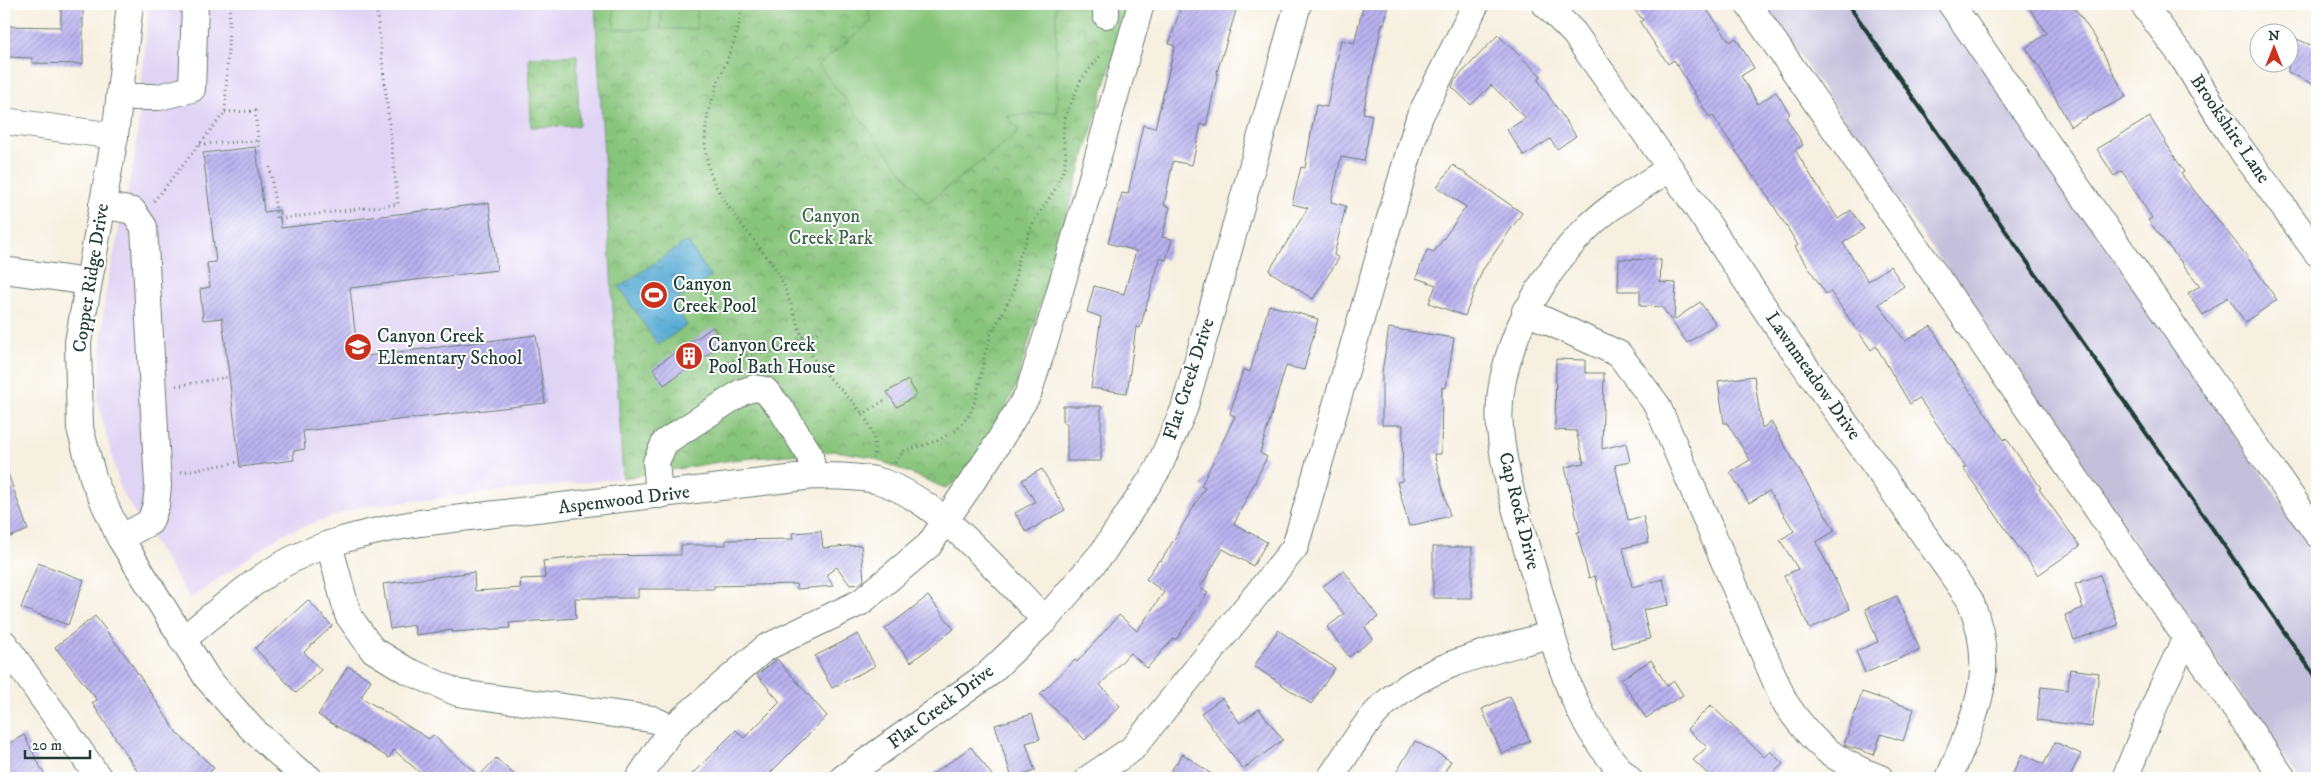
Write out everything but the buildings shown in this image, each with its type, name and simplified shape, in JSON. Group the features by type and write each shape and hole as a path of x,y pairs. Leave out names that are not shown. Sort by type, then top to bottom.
{"street":[{"name":"Copper Ridge Drive","path":"130,4 116,136 78,342 80,428 94,481 120,538 182,640 207,678 251,728 297,770 310,778"},
{"path":"121,97 160,97 192,89 195,4"},
{"path":"639,778 672,728 765,648 861,602 929,546 993,451 1028,394 1052,319 1141,4"},
{"name":"Flat Creek Drive","path":"843,778 987,675 1045,620 1103,552 1158,469 1184,409 1298,4"},
{"path":"1090,778 1132,748 1295,547 1419,118 1476,4"},
{"name":"Lawnmeadow Drive","path":"1545,4 1574,33 1670,168 1776,325 1970,600 1980,629 1983,654 1983,680 1978,709 1949,778"},
{"path":"1748,4 2283,778"},
{"path":"1951,4 2317,534"},
{"name":"Brookshire Lane","path":"2143,4 2181,55 2232,137 2316,244"},
{"path":"4,121 116,136"},
{"name":"Cap Rock Drive","path":"1628,778 1598,745 1583,720 1564,676 1507,478 1500,427 1503,384 1510,353 1525,311 1543,282 1564,254 1588,228 1618,202 1670,168"},
{"path":"102,205 133,211 144,227 157,466 156,505 150,522 120,538"},
{"path":"4,270 88,282"},
{"path":"1525,311 1619,354 1657,405 1784,701 1813,740 1832,755 1852,767 1880,778"},
{"path":"659,495 656,462 665,442 742,392 754,388 765,390 781,409 810,456 813,476"},
{"name":"Aspenwood Drive","path":"182,640 262,577 329,544 381,529 813,476 874,480 901,489 918,498 979,552 1045,620"},
{"path":"329,544 348,615 372,649 406,670 458,694 652,719 672,728"},
{"path":"1330,778 1365,727 1386,702 1414,681 1442,667 1552,634"},
{"path":"2125,778 2162,688 2186,638"},
{"path":"4,644 99,778"}],"path":[{"path":"151,205 225,112 230,4"},
{"path":"270,167 277,219 398,204 376,4"},
{"path":"742,4 731,49 713,92 705,128 705,152 708,167 732,210 780,278 803,336 820,368 862,415 873,435 873,461"},
{"path":"893,466 903,451 937,441 956,430 970,414 976,398 991,334 1013,293 1018,260 1034,221 1056,188 1064,168 1066,154 1063,135 1065,117 1081,80 1101,55 1103,46"},
{"path":"225,112 255,111 259,147"},
{"path":"200,144 258,141"},
{"path":"711,373 740,356 778,351 803,336 819,332"},
{"path":"168,387 229,377"},
{"path":"862,415 885,400"},
{"path":"180,472 239,462"}],"shaded area":[{"name":"Canyon Creek Elementary School","path":"149,4 595,4 623,478 359,507 283,534 190,599 121,491 97,399 105,295 135,155"},
{"path":"1764,4 1938,4 2317,554 2317,778 2298,778"}],"green space":[{"name":"Canyon Creek Park","path":"595,4 1129,4 1015,388 986,444 966,472 956,482 945,488 871,457 836,451 731,460 623,478"},
{"path":"614,4 650,4 650,29 614,29"},
{"path":"661,4 697,4 697,29 661,29"},
{"path":"866,4 1056,4 1057,112 1007,116 1019,132 927,203 818,65 872,21"},
{"path":"577,55 579,126 531,127 529,57"}],"water":[{"name":"Canyon Creek Pool","path":"687,241 711,277 672,303 687,325 658,345 619,287"}],"railway":[{"path":"1848,4 2317,679"}],"place":[{"name":"Canyon Creek Pool","path":"654,295"},
{"name":"Canyon Creek Elementary School","path":"358,347"},
{"name":"Canyon Creek Pool Bath House","path":"689,356"}]}
